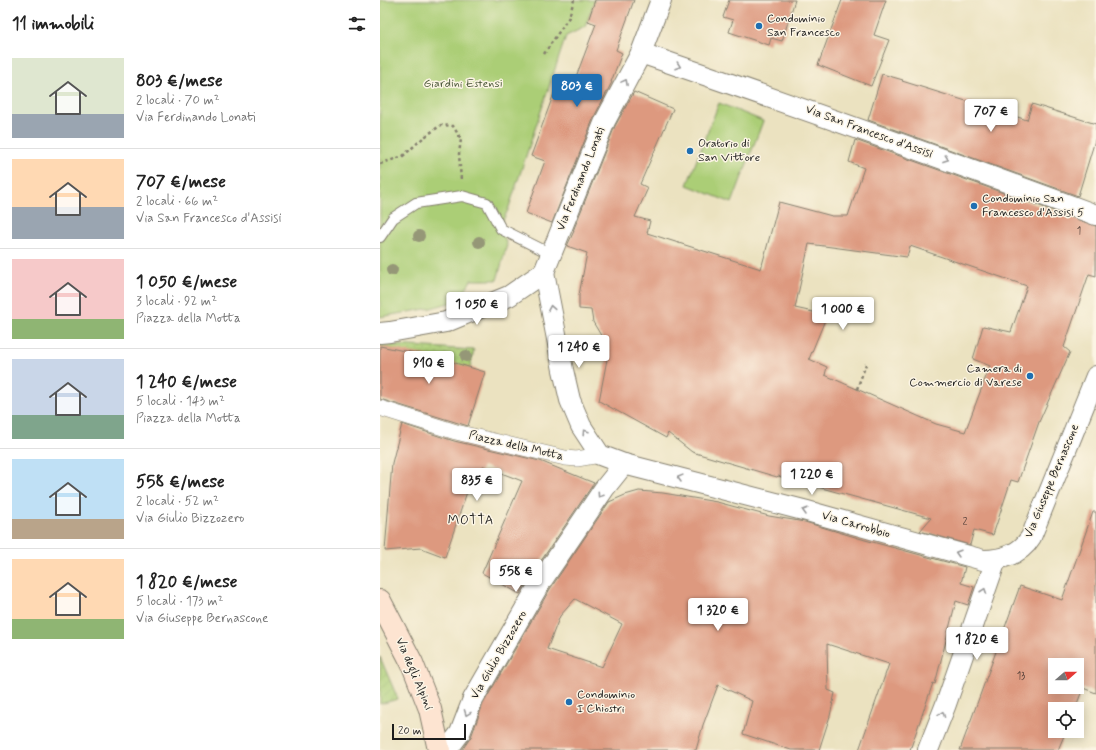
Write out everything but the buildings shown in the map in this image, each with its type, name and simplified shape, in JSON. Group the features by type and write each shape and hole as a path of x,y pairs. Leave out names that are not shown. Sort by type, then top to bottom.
{"main road":[{"name":"Via degli Alpini","path":"380,601 412,663 430,709 440,750"}],"street":[{"name":"Via Ferdinando Lonati","path":"547,263 605,121 641,53 661,0"},
{"name":"Via San Francesco d'Assisi","path":"641,53 776,99 1096,215"},
{"path":"385,333 446,322 509,296 547,263"},
{"path":"547,263 562,370 570,400 582,426 600,455 624,464"},
{"name":"Via Giuseppe Bernascone","path":"996,560 1022,549 1031,537 1096,376"},
{"name":"Piazza della Motta","path":"380,408 456,432 565,458 577,459 600,455"},
{"name":"Via Carrobbio","path":"624,464 806,511 982,560 996,560"},
{"name":"Via Giulio Bizzozero","path":"447,750 460,733 473,699 540,583 604,489 624,464"},
{"path":"928,750 946,704 996,560"}],"lane":[{"path":"380,236 393,218 416,203 462,196 487,203 501,228 547,263"}],"path":[{"path":"544,54 569,17 574,0"},
{"path":"380,164 403,156 441,125 453,126 461,139 459,154 462,196"},
{"path":"857,389 866,364"}],"green space":[{"name":"Giardini Estensi","path":"380,0 595,0 585,27 566,36 508,210 500,226 507,245 497,280 471,280 460,300 431,308 380,317"},
{"path":"719,103 763,121 732,203 687,185"},
{"path":"380,344 474,350 470,368 380,346"},
{"path":"380,657 398,699 380,704"}],"place":[{"name":"Condominio San Francesco","path":"759,26"},
{"name":"Oratorio di San Vittore","path":"690,151"},
{"name":"Condominio San Francesco d'Assisi 5","path":"974,206"},
{"name":"Camera di Commercio di Varese","path":"1030,376"},
{"name":"Condominio I Chiostri","path":"569,702"}],"district":[{"name":"MOTTA","path":"471,520"}]}
